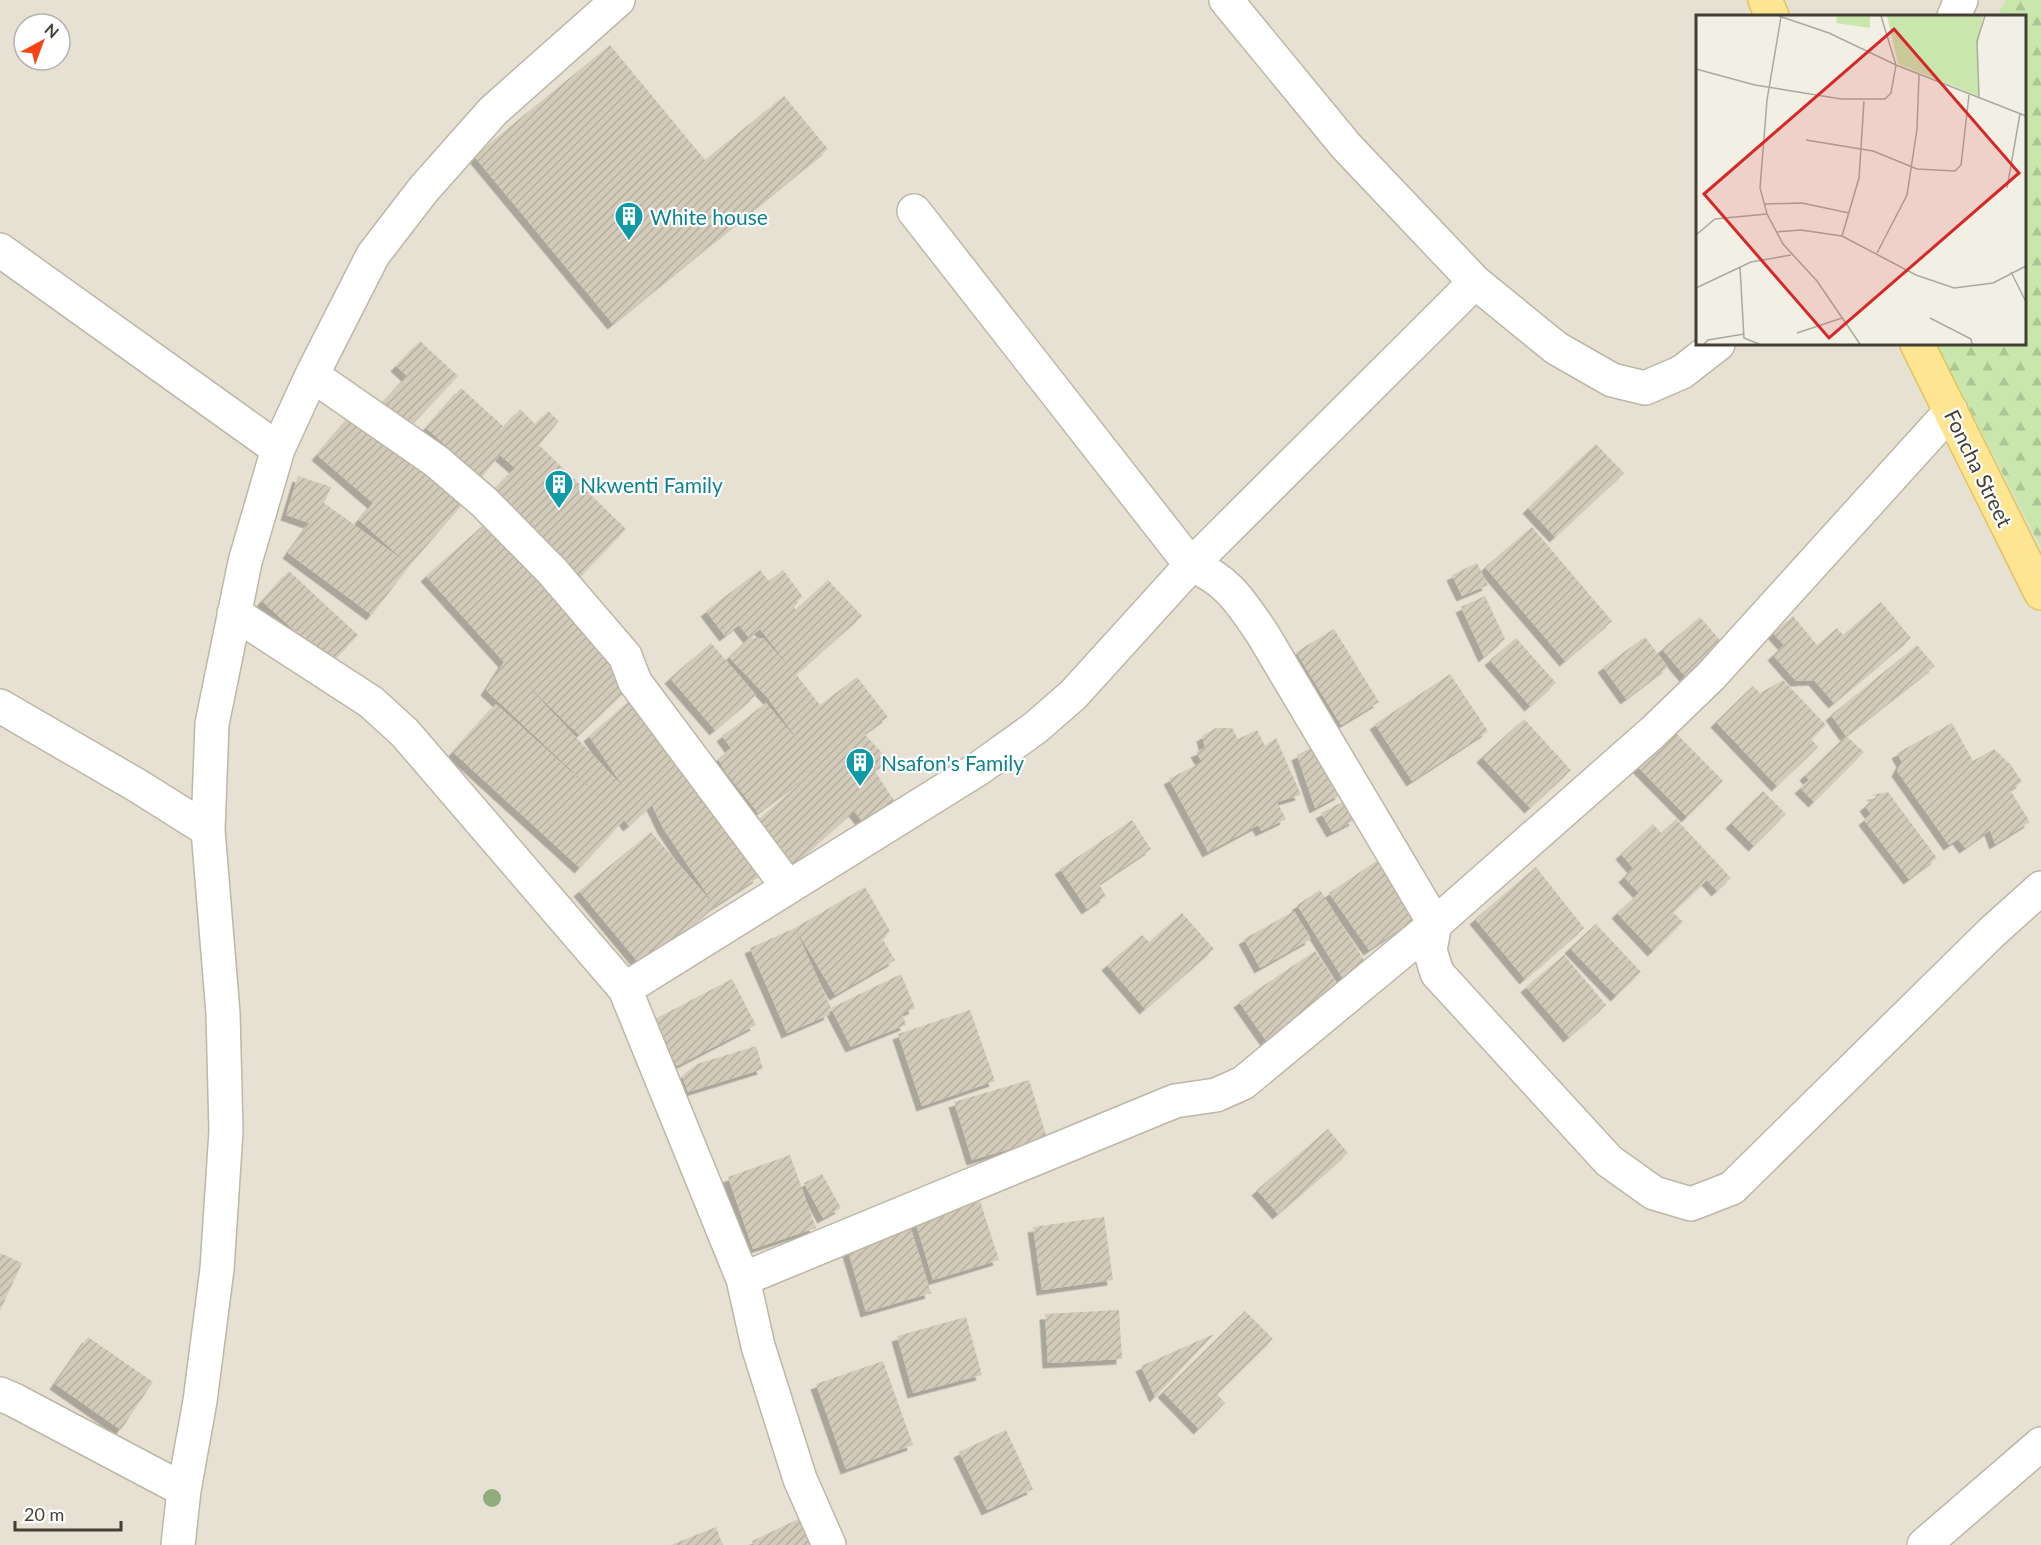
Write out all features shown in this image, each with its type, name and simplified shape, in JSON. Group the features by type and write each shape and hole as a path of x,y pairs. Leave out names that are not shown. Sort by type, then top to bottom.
{"main road":[{"path":"1765,0 1772,15"},
{"name":"Foncha Street","path":"1918,345 2041,593"}],"street":[{"path":"178,1545 217,1269 226,1131 224,1013 208,831 212,724 245,562 278,449 312,375 374,255 423,190 493,111 618,0"},
{"path":"1226,0 1346,146 1475,282 1556,348 1612,380 1645,388 1682,372 1717,345"},
{"path":"1954,15 1961,0"},
{"path":"914,211 1191,565 1207,572 1233,591 1257,625 1436,924 1430,950 1437,973 1608,1161 1654,1193 1691,1204 1732,1188 1991,933 2041,888"},
{"path":"0,250 278,449"},
{"path":"625,989 978,769 1035,728 1073,695 1191,565 1475,282"},
{"path":"312,375 436,461 484,501 552,571 624,656 635,682 788,887"},
{"path":"743,1279 1175,1101 1216,1095 1243,1083 1436,924 1653,732 1711,676 1951,411"},
{"path":"234,613 371,702 405,733 625,989 743,1279 758,1346 800,1479 830,1545"},
{"path":"0,705 138,786 208,831"},
{"path":"0,1394 184,1490"},
{"path":"1924,1545 2039,1450"}],"shaded area":[{"path":"0,0 2041,0 2041,1545 0,1545"}],"green space":[{"path":"2006,0 2041,0 2041,548 1937,345 2026,345 2026,15 1998,15"}],"building":[{"name":"White house","path":"610,45 705,160 784,96 828,149 613,324 474,156"},
{"path":"420,341 458,376 410,427 383,402 407,376 396,366"},
{"path":"461,388 504,427 520,409 535,424 548,411 559,421 539,445 626,529 581,576 492,491 515,468 500,455 482,477 426,428"},
{"path":"353,413 462,505 410,565 372,615 288,553 315,516 309,523 286,515 298,476 331,487 324,503 407,563 359,520 373,503 317,455"},
{"path":"1596,444 1624,473 1555,537 1528,508"},
{"path":"487,522 635,682 579,735 519,677 625,789 589,736 635,696 759,877 715,906 663,828 652,805 629,826 624,820 580,868 453,752 496,704 618,814 486,690 504,662 426,576"},
{"path":"1532,527 1612,621 1565,661 1485,567"},
{"path":"1477,563 1488,585 1462,596 1452,575"},
{"path":"760,570 769,581 783,570 803,597 794,603 795,610 828,580 862,616 796,674 820,705 857,677 888,717 864,734 889,760 874,770 897,805 866,826 854,811 794,864 757,821 814,771 758,813 725,771 718,759 731,748 722,736 766,703 803,747 767,697 729,657 749,638 739,625 725,636 706,611","holes":["760,629 792,670 763,638 749,638"]},
{"path":"289,571 358,635 331,664 262,601"},
{"path":"1485,596 1505,639 1484,657 1461,607"},
{"path":"1881,602 1911,638 1834,703 1814,680 1796,681 1773,655 1784,645 1773,633 1793,616 1817,645 1837,628 1843,635"},
{"path":"1700,617 1726,647 1689,681 1662,649"},
{"path":"1334,629 1379,702 1341,725 1296,652"},
{"path":"1645,637 1668,667 1626,699 1603,667"},
{"path":"1516,638 1556,683 1530,706 1490,660"},
{"path":"711,643 756,695 715,730 670,678"},
{"path":"1917,645 1935,666 1846,736 1831,715"},
{"path":"1450,674 1488,731 1412,781 1375,724"},
{"path":"1783,680 1826,725 1811,739 1818,747 1777,786 1716,722 1753,686 1760,693"},
{"path":"1524,719 1571,770 1530,808 1482,757"},
{"path":"1952,723 1973,761 1994,749 2011,765 2022,782 2010,790 2030,822 1995,844 1990,830 1965,848 1958,839 1949,845 1897,771 1902,762 1897,753"},
{"path":"1216,728 1232,728 1238,739 1257,730 1265,746 1276,738 1301,795 1277,802 1286,819 1261,831 1258,825 1208,852 1169,779 1202,762 1196,752 1205,748 1202,736"},
{"path":"1672,729 1723,781 1687,817 1636,765"},
{"path":"1846,736 1864,752 1814,802 1800,788 1809,780 1805,775"},
{"path":"1316,745 1341,794 1315,808 1297,755"},
{"path":"1763,791 1786,814 1754,846 1731,823"},
{"path":"1888,792 1937,858 1909,879 1864,820 1871,814 1865,806 1877,796 1871,795"},
{"path":"1344,801 1355,820 1332,832 1321,813"},
{"path":"1676,819 1731,878 1717,891 1707,880 1673,912 1683,922 1653,951 1617,913 1639,893 1624,877 1633,868 1621,854 1653,824 1661,833"},
{"path":"1132,820 1151,849 1099,884 1106,896 1087,909 1060,869"},
{"path":"651,832 715,906 643,968 579,891"},
{"path":"1382,857 1421,915 1369,950 1329,893"},
{"path":"1536,867 1584,928 1525,979 1475,919"},
{"path":"865,887 890,931 883,940 895,960 835,995 795,928"},
{"path":"1320,890 1369,968 1345,982 1297,905"},
{"path":"1294,911 1311,939 1260,968 1244,939"},
{"path":"1182,913 1214,949 1145,1009 1107,965 1142,935 1149,942"},
{"path":"1596,924 1641,972 1616,996 1570,948"},
{"path":"795,928 831,1008 829,1015 787,1033 750,948"},
{"path":"1315,951 1342,991 1267,1042 1239,1002"},
{"path":"1564,955 1606,1005 1569,1037 1526,987"},
{"path":"901,974 915,1008 902,1014 906,1025 851,1047 831,1008"},
{"path":"732,979 756,1025 677,1066 653,1020"},
{"path":"970,1010 995,1081 922,1106 898,1034"},
{"path":"756,1046 763,1069 688,1092 682,1076 697,1064"},
{"path":"1029,1080 1047,1138 972,1160 954,1102"},
{"path":"1328,1129 1348,1153 1278,1214 1257,1190"},
{"path":"790,1155 816,1228 753,1249 728,1177"},
{"path":"822,1174 841,1208 823,1218 804,1183"},
{"path":"980,1201 999,1260 933,1280 915,1221"},
{"path":"1104,1217 1113,1280 1042,1290 1033,1227"},
{"path":"911,1229 931,1293 866,1312 847,1248"},
{"path":"0,1253 22,1263 0,1311"},
{"path":"1119,1310 1122,1359 1048,1363 1045,1314"},
{"path":"1245,1311 1273,1339 1217,1394 1225,1403 1199,1429 1163,1392"},
{"path":"966,1317 982,1375 913,1393 897,1336"},
{"path":"1214,1334 1155,1397 1141,1366"},
{"path":"88,1337 153,1382 121,1430 55,1384"},
{"path":"883,1361 913,1445 846,1469 816,1384"},
{"path":"1006,1430 1033,1489 987,1510 959,1452"},
{"path":"805,1516 819,1545 754,1545 752,1541"},
{"path":"716,1527 723,1545 671,1545"}],"place":[{"name":"White house","path":"629,242"},
{"name":"Nkwenti Family","path":"559,510"},
{"name":"Nsafon's Family","path":"860,788"}]}
